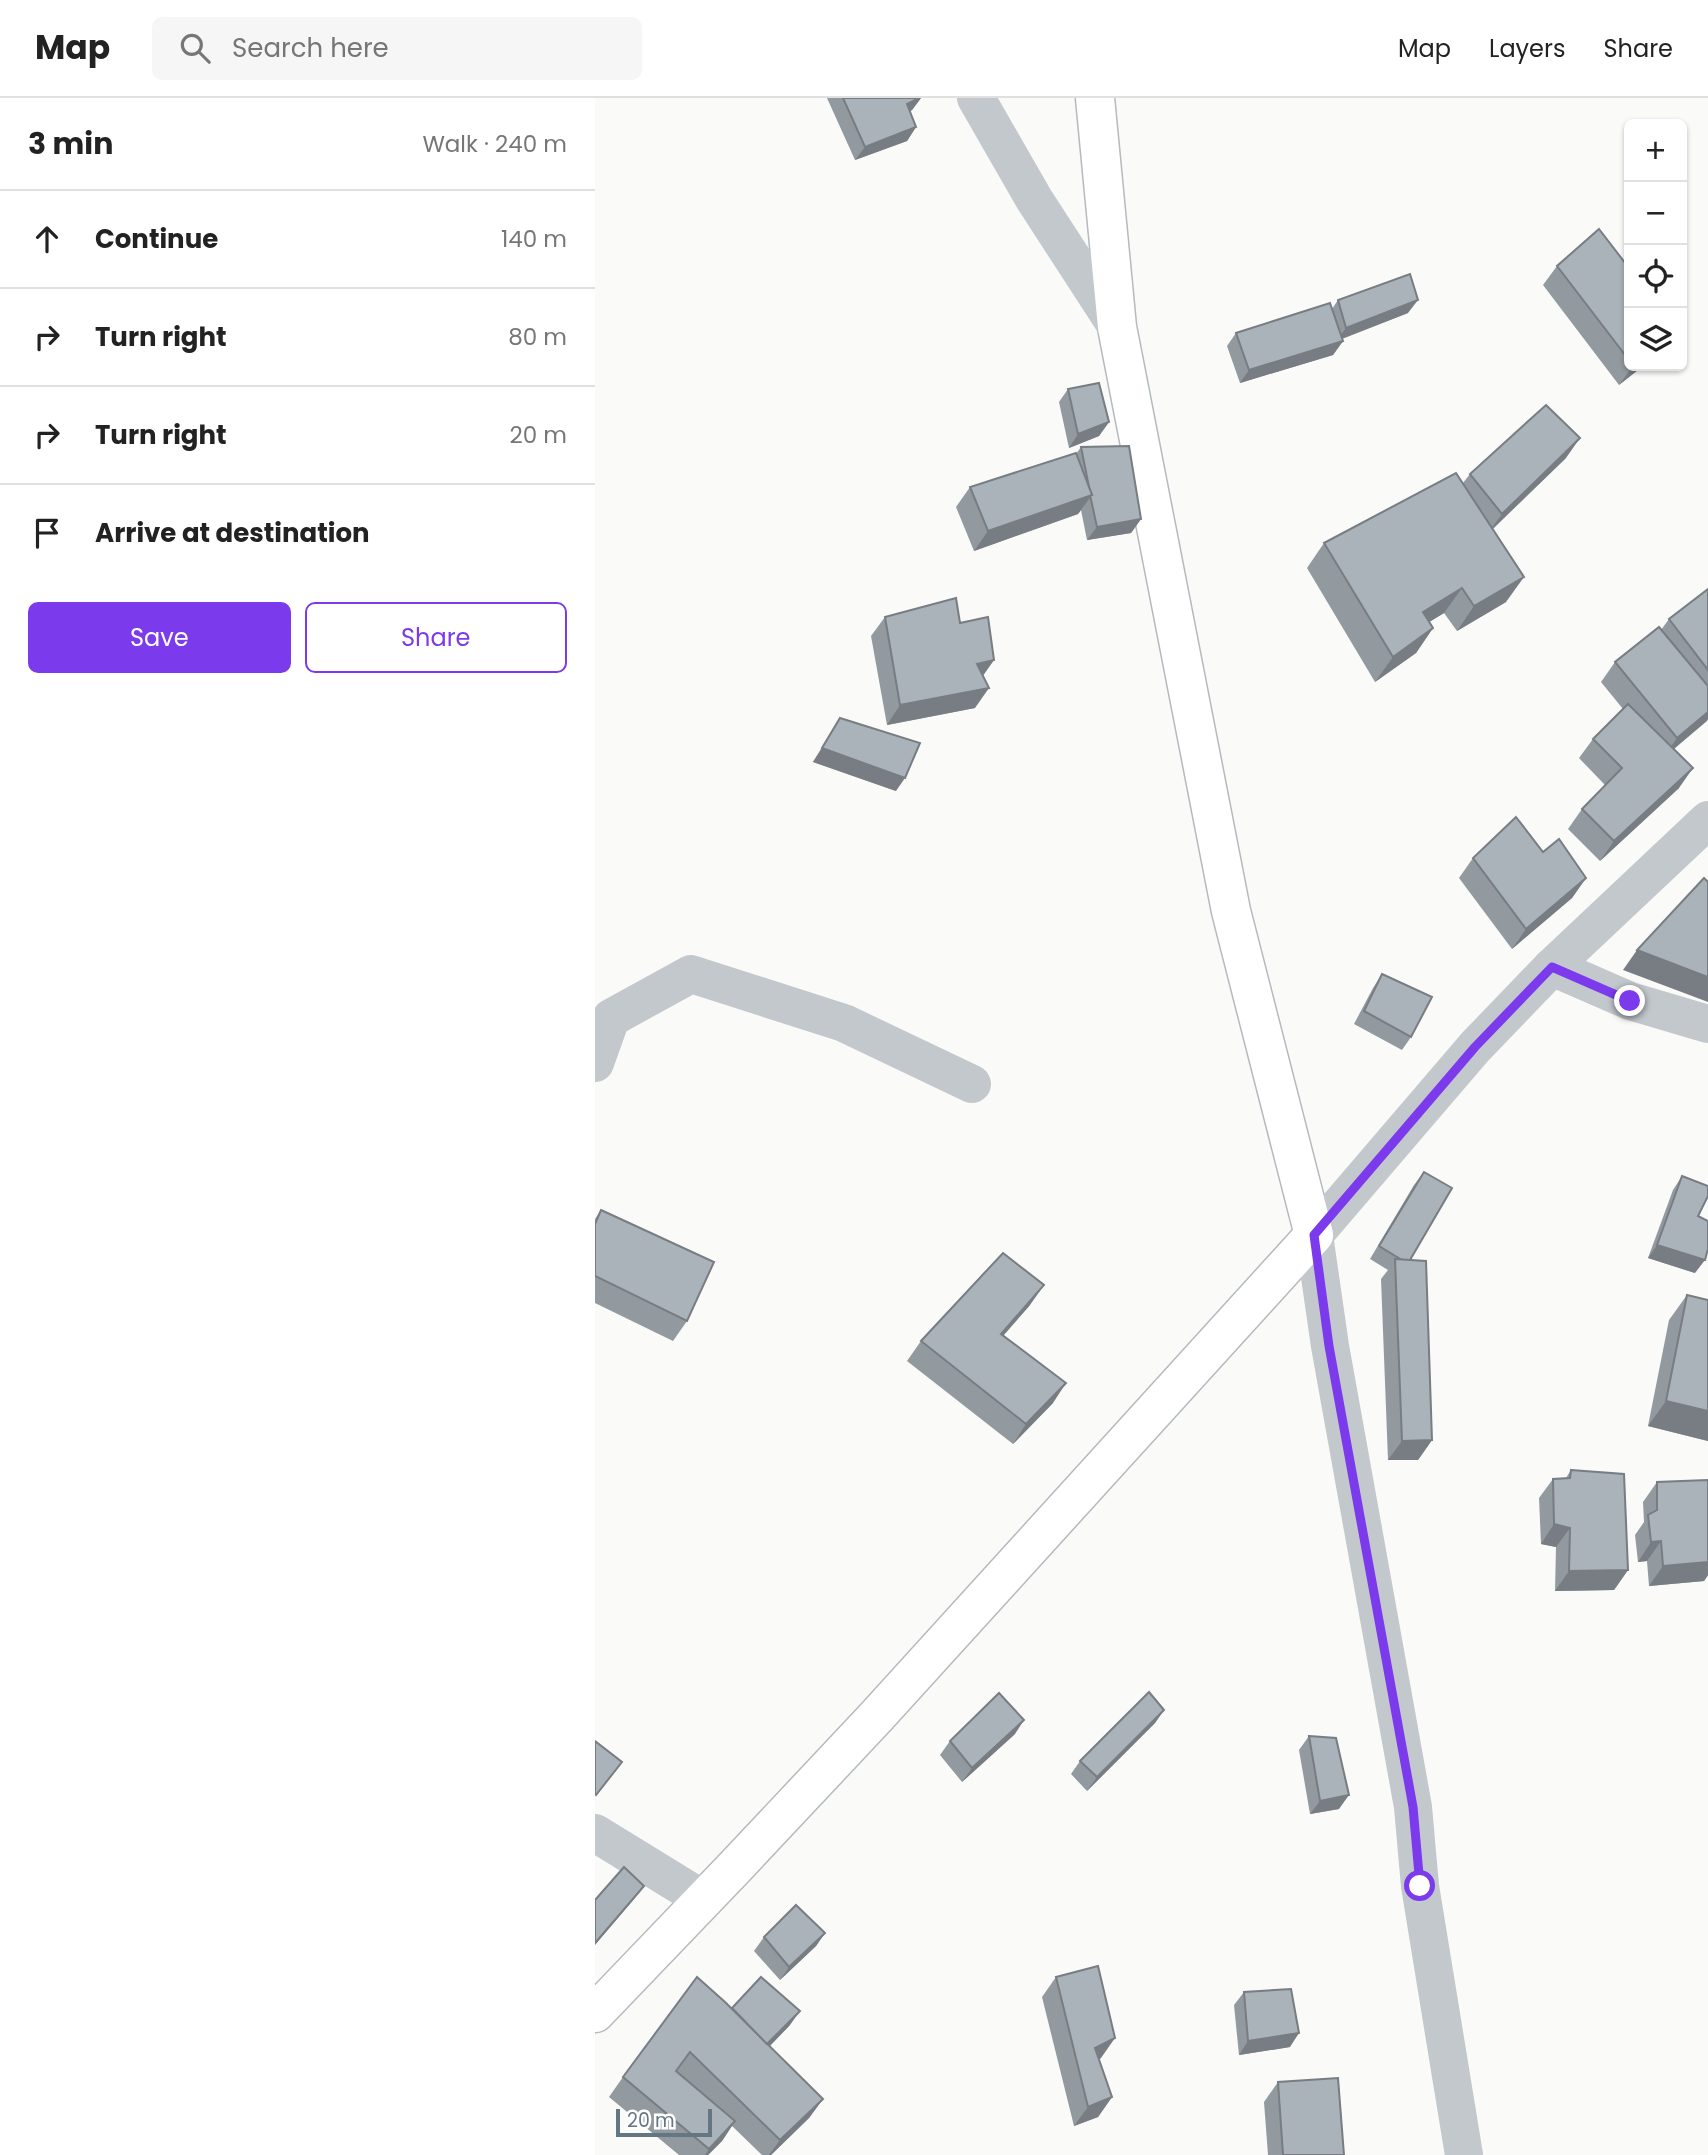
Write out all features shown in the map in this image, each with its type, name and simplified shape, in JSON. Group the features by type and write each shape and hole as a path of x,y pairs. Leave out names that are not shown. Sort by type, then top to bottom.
{"main road":[{"path":"595,2013 876,1717 1314,1235 1231,911 1117,327 1095,98"}],"street":[{"path":"976,98 1034,199 1117,327"},
{"path":"1464,2155 1420,1886 1413,1807 1329,1346 1314,1235 1475,1047 1552,967 1708,820"},
{"path":"1552,967 1630,1001 1708,1024"},
{"path":"595,1063 611,1018 691,974 844,1023 972,1084"},
{"path":"595,1833 704,1900"}],"building":[{"path":"843,98 919,98 907,104 916,127 865,147"},
{"path":"1599,229 1624,262 1624,353 1557,266"},
{"path":"1410,274 1418,300 1346,328 1338,300"},
{"path":"1330,303 1343,341 1249,370 1236,333"},
{"path":"1099,383 1109,422 1078,434 1068,389"},
{"path":"1546,405 1580,438 1502,514 1470,474"},
{"path":"1129,446 1141,519 1097,527 1081,447"},
{"path":"1076,453 1092,495 988,531 970,487"},
{"path":"1456,473 1524,577 1474,606 1462,588 1423,612 1433,628 1393,657 1324,543"},
{"path":"1708,589 1708,670 1669,619"},
{"path":"956,598 960,623 988,617 994,660 977,664 989,688 900,705 885,617"},
{"path":"1659,627 1708,686 1708,712 1677,738 1615,662"},
{"path":"1628,704 1693,768 1614,841 1582,809 1622,768 1593,739"},
{"path":"840,718 920,743 905,778 822,748"},
{"path":"1516,817 1543,852 1559,839 1586,878 1526,929 1473,858"},
{"path":"1704,878 1708,882 1708,977 1637,950"},
{"path":"1382,974 1432,997 1411,1037 1364,1011"},
{"path":"1424,1172 1452,1188 1410,1260 1402,1260 1379,1246"},
{"path":"1682,1176 1708,1186 1708,1196 1698,1216 1708,1221 1708,1249 1705,1260 1657,1245"},
{"path":"601,1210 714,1262 687,1321 595,1276 595,1224"},
{"path":"1003,1253 1044,1285 1001,1334 1066,1383 1026,1424 921,1341"},
{"path":"1395,1259 1426,1261 1432,1440 1402,1441"},
{"path":"1687,1295 1708,1300 1708,1411 1666,1401"},
{"path":"1571,1470 1624,1474 1628,1570 1569,1571 1570,1528 1554,1524 1553,1479 1570,1478"},
{"path":"1708,1480 1708,1562 1663,1566 1661,1541 1651,1542 1648,1515 1657,1510 1657,1482"},
{"path":"1149,1692 1164,1710 1097,1777 1080,1761"},
{"path":"999,1693 1024,1720 972,1768 950,1741"},
{"path":"1309,1736 1336,1738 1349,1795 1320,1801"},
{"path":"595,1741 622,1762 596,1795 595,1794"},
{"path":"624,1867 644,1886 595,1943 595,1900"},
{"path":"796,1905 825,1933 789,1967 764,1937"},
{"path":"1098,1966 1115,2038 1095,2048 1112,2097 1088,2107 1056,1977"},
{"path":"697,1977 823,2099 780,2140 690,2052 676,2071 735,2121 709,2149 623,2077"},
{"path":"761,1977 800,2011 767,2044 732,2008"},
{"path":"1291,1989 1299,2033 1248,2041 1244,1992"},
{"path":"1338,2078 1344,2155 1283,2155 1278,2082"}],"route":[{"path":"1420,1886 1413,1807 1329,1346 1314,1235 1475,1047 1552,967 1630,1001"}]}
